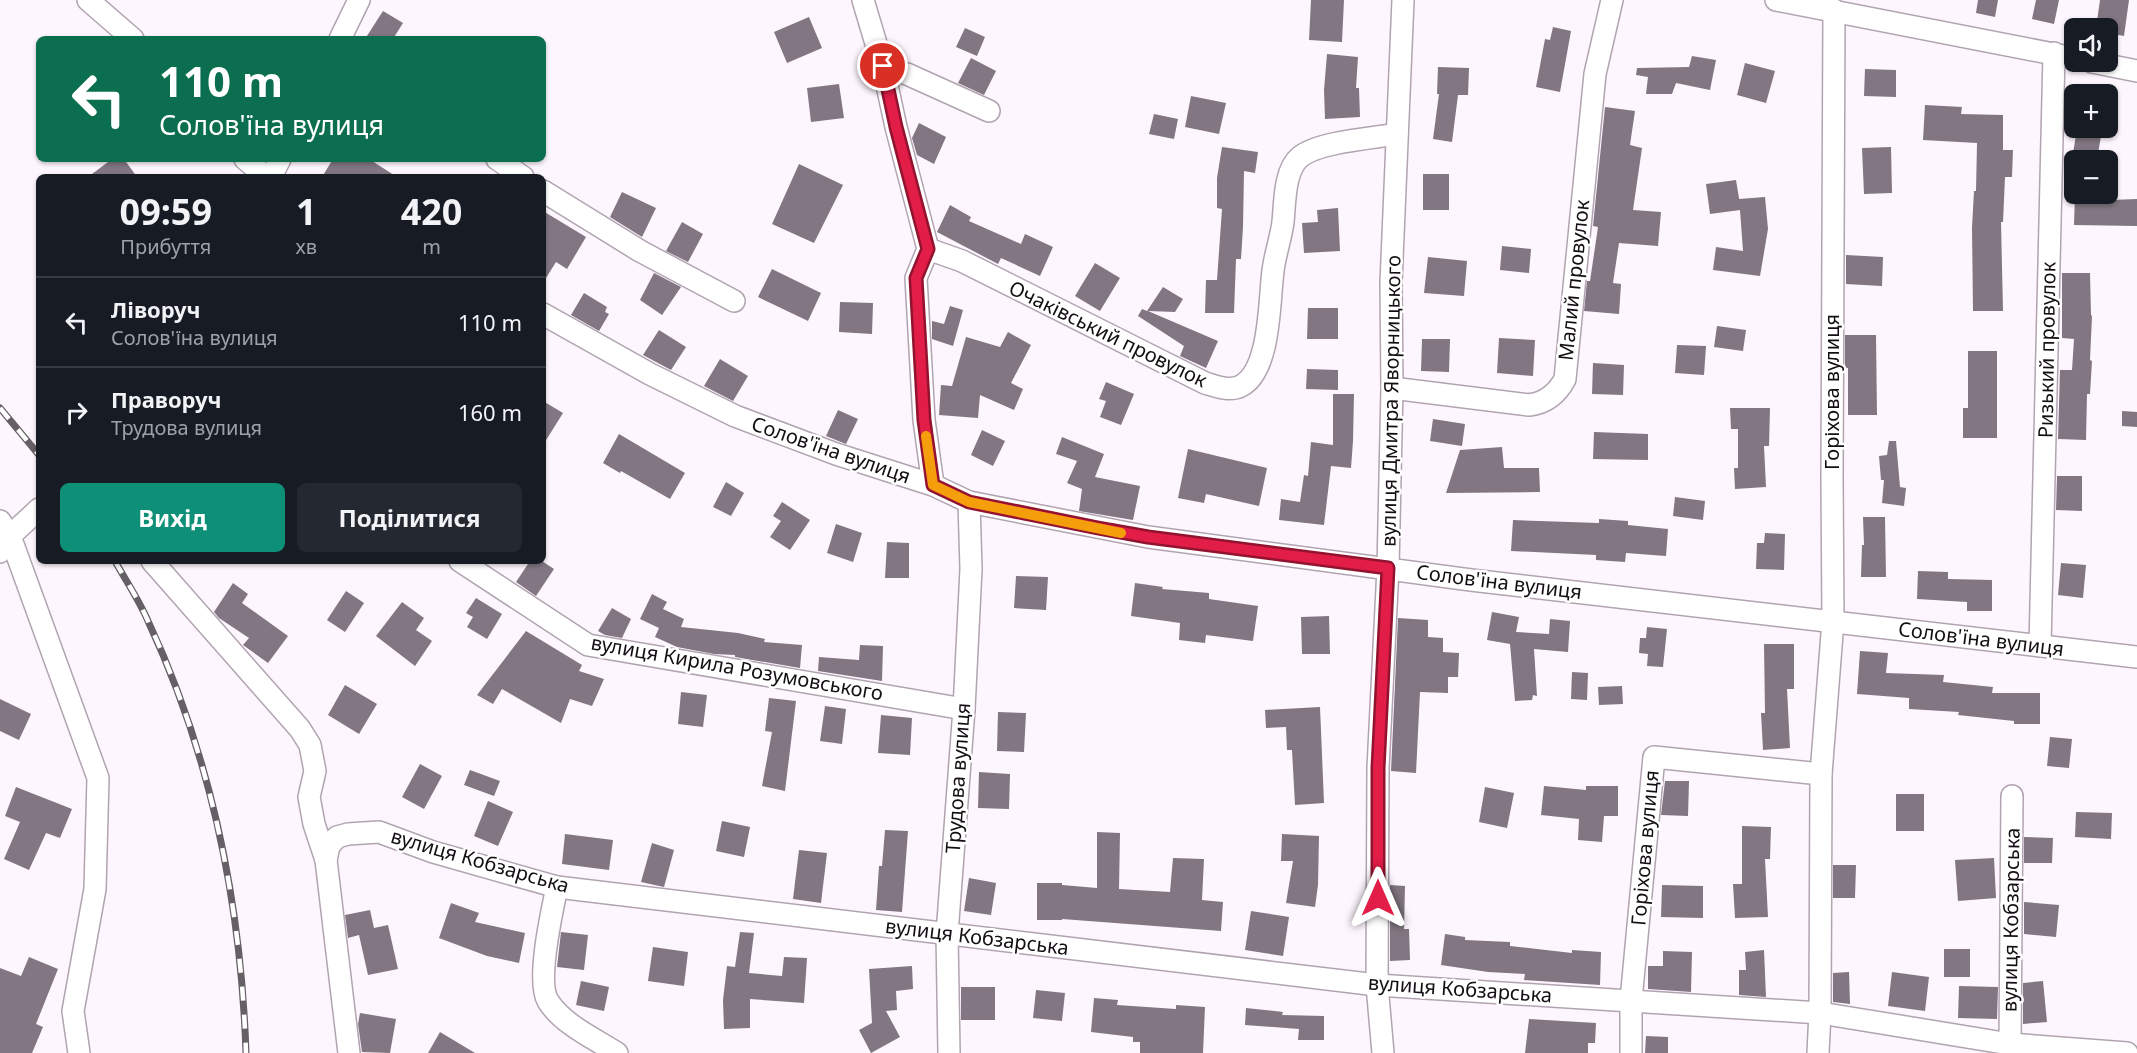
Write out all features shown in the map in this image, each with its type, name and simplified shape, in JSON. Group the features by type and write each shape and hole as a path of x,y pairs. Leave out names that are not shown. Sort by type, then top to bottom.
{"street":[{"path":"88,0 130,36"},
{"path":"341,36 359,0"},
{"path":"863,0 883,66 896,127 928,249 916,278 924,420 933,485"},
{"name":"вулиця Дмитра Яворницького","path":"1383,1053 1377,985 1378,768 1388,568 1392,388 1391,283 1403,0"},
{"name":"Малий провулок","path":"1392,388 1528,405 1538,404 1550,398 1559,389 1564,379 1595,74 1612,0"},
{"path":"1776,0 2064,56"},
{"name":"Горіхова вулиця","path":"1818,1053 1821,774 1833,621 1834,10"},
{"name":"Ризький провулок","path":"2040,646 2064,56"},
{"path":"883,66 937,86 989,111"},
{"path":"2118,67 2137,71"},
{"name":"Очаківський провулок","path":"928,249 962,261 1205,383 1224,389 1241,386 1254,373 1269,326 1273,271 1286,186 1299,157 1329,145 1397,134"},
{"path":"248,162 262,174"},
{"path":"501,162 519,174"},
{"path":"546,193 640,251 734,301"},
{"name":"Солов'їна вулиця","path":"546,316 651,374 735,416 836,454 933,485 969,502 1148,537 1471,580 2137,657"},
{"name":"Трудова вулиця","path":"949,1053 947,933 964,709 970,569 969,502"},
{"path":"36,511 4,536 98,778 95,889 73,1011 79,1053"},
{"path":"155,564 300,729 310,745 315,771 309,797 314,824 326,860 349,1053"},
{"name":"вулиця Кирила Розумовського","path":"465,564 588,645 964,709"},
{"name":"Горіхова вулиця","path":"1631,1000 1653,756 1821,774"},
{"name":"вулиця Кобзарська","path":"2010,1044 2012,796"},
{"name":"вулиця Кобзарська","path":"326,860 329,846 337,837 379,832 433,852 557,887 1377,985 1820,1013 2010,1044 2127,1053"},
{"path":"557,887 543,978 547,1000 571,1025 617,1053"},
{"path":"1630,1053 1631,1000"}],"building":[{"path":"1311,0 1344,0 1342,42 1309,40"},
{"path":"1978,0 1998,0 1995,17 1976,13"},
{"path":"2036,0 2059,0 2054,24 2032,19"},
{"path":"2100,0 2129,0 2124,36 2118,35 2118,18 2097,18"},
{"path":"383,11 403,23 395,36 367,36"},
{"path":"809,17 822,48 787,63 774,32"},
{"path":"1553,27 1571,31 1560,92 1536,87 1545,39 1550,40"},
{"path":"965,28 985,37 977,56 956,47"},
{"path":"1327,54 1358,57 1356,88 1359,88 1360,117 1325,119 1324,90"},
{"path":"1692,56 1716,60 1710,90 1676,83 1672,94 1646,94 1648,77 1636,75 1637,68 1689,67"},
{"path":"971,58 996,71 984,95 958,83"},
{"path":"1745,63 1775,71 1766,103 1737,95"},
{"path":"1438,67 1469,68 1468,95 1458,95 1452,142 1433,139 1439,94 1437,94"},
{"path":"1865,69 1896,70 1896,97 1864,96"},
{"path":"839,84 844,118 811,122 807,88"},
{"path":"1191,96 1226,103 1219,134 1185,127"},
{"path":"1925,105 1962,107 1961,114 2003,115 2003,150 2013,150 2012,177 2005,177 2003,222 2001,222 2003,311 1973,311 1972,228 1974,191 1976,191 1977,143 1923,140"},
{"path":"1605,107 1635,111 1630,145 1642,148 1633,210 1661,212 1658,246 1619,243 1613,283 1621,284 1619,314 1584,311 1587,281 1590,281 1598,227 1593,226"},
{"path":"1154,114 1178,119 1174,139 1149,134"},
{"path":"919,123 946,137 934,164 917,155 912,138"},
{"path":"2075,138 2101,138 2099,150 2074,150"},
{"path":"1222,147 1258,152 1255,173 1244,171 1241,259 1236,259 1234,313 1205,313 1206,280 1217,280 1222,209 1217,208 1217,178"},
{"path":"1891,147 1892,193 1864,194 1862,148"},
{"path":"108,162 126,162 135,174 92,174"},
{"path":"331,162 374,162 392,174 324,174"},
{"path":"799,164 843,185 814,243 772,224"},
{"path":"1423,174 1449,174 1449,210 1423,210"},
{"path":"1736,180 1739,199 1765,197 1768,229 1760,276 1713,270 1716,247 1743,251 1740,210 1710,214 1706,184"},
{"path":"622,192 656,208 642,237 610,217"},
{"path":"2137,199 2137,226 2074,225 2075,204 2118,204 2118,200"},
{"path":"950,205 971,217 969,221 1021,244 1025,234 1053,247 1040,276 1001,258 998,264 937,232"},
{"path":"1338,208 1340,251 1304,253 1302,223 1318,222 1317,210"},
{"path":"546,213 586,237 567,269 556,262 546,278"},
{"path":"682,222 703,234 688,262 666,251"},
{"path":"1502,246 1531,249 1529,273 1500,270"},
{"path":"1846,255 1883,257 1882,286 1846,284"},
{"path":"1428,257 1467,261 1464,296 1424,293"},
{"path":"1095,263 1120,278 1100,311 1075,296"},
{"path":"772,269 821,293 808,321 758,297"},
{"path":"654,273 681,287 662,315 640,300"},
{"path":"2062,273 2090,273 2092,316 2090,360 2092,361 2090,394 2087,394 2086,440 2058,439 2060,370 2072,370 2074,339 2062,338"},
{"path":"1163,287 1183,299 1175,312 1148,311 1218,341 1206,368 1180,356 1184,346 1138,316 1142,309 1147,311"},
{"path":"584,293 607,307 605,312 609,314 599,331 571,315"},
{"path":"840,302 873,303 872,334 839,332"},
{"path":"950,306 963,310 953,346 932,339 932,321 944,324"},
{"path":"1308,308 1338,308 1338,339 1307,339"},
{"path":"1717,326 1746,330 1743,351 1714,347"},
{"path":"659,330 686,347 671,370 643,355"},
{"path":"1008,332 1031,345 1011,383 1023,389 1014,410 980,395 978,418 939,415 941,385 952,386 966,337 1000,347"},
{"path":"1845,335 1876,335 1877,415 1848,415"},
{"path":"1499,338 1535,340 1533,376 1497,373"},
{"path":"1422,339 1450,339 1449,372 1421,371"},
{"path":"1677,345 1706,346 1704,375 1675,373"},
{"path":"1968,351 1997,351 1997,438 1963,438 1963,408 1968,408"},
{"path":"720,359 748,376 733,401 704,386"},
{"path":"1593,363 1624,365 1623,395 1592,394"},
{"path":"1307,369 1338,370 1338,390 1306,389"},
{"path":"1106,382 1134,394 1121,425 1100,417 1106,401 1099,399"},
{"path":"1333,394 1354,394 1351,468 1331,466 1324,525 1279,520 1281,499 1300,502 1304,475 1308,476 1311,442 1333,445"},
{"path":"546,403 563,413 546,440"},
{"path":"1730,408 1770,408 1769,446 1764,446 1766,487 1735,489 1734,468 1738,468 1738,429 1731,429"},
{"path":"838,410 858,419 846,444 826,436"},
{"path":"2122,411 2137,412 2137,427 2122,426"},
{"path":"1433,419 1465,424 1462,446 1430,441"},
{"path":"982,430 1005,441 993,466 971,455"},
{"path":"1594,432 1648,434 1648,460 1593,459"},
{"path":"619,434 685,473 670,499 603,463"},
{"path":"1062,437 1104,454 1095,477 1140,486 1133,520 1079,511 1082,489 1067,483 1077,461 1056,454"},
{"path":"1889,441 1896,441 1900,487 1906,488 1904,506 1882,503 1884,480 1881,480 1879,456 1887,455"},
{"path":"1502,447 1504,468 1539,468 1540,492 1446,493 1460,450"},
{"path":"1188,449 1267,468 1259,506 1206,494 1204,503 1178,498"},
{"path":"2057,476 2082,476 2082,511 2056,510"},
{"path":"726,482 744,493 731,516 713,507"},
{"path":"1675,497 1705,501 1703,520 1673,516"},
{"path":"782,502 810,520 790,550 770,537 781,521 773,516"},
{"path":"1863,517 1885,517 1886,577 1861,577 1862,545 1864,545"},
{"path":"1599,519 1628,521 1628,525 1668,529 1666,556 1626,553 1625,562 1596,560 1596,555 1511,551 1513,520 1599,523"},
{"path":"836,524 862,533 853,562 827,553"},
{"path":"1765,533 1785,534 1784,570 1756,569 1757,543 1764,543"},
{"path":"887,542 909,543 909,578 885,578"},
{"path":"2061,563 2086,565 2083,598 2058,595"},
{"path":"528,564 546,564 554,569 536,596 516,582"},
{"path":"1918,571 1948,572 1948,579 1992,580 1992,611 1967,611 1967,602 1917,599"},
{"path":"1016,576 1048,577 1046,610 1014,608"},
{"path":"233,583 248,594 242,603 288,636 268,663 243,645 249,638 219,618 214,612"},
{"path":"1135,583 1163,587 1162,589 1209,593 1209,599 1258,606 1253,641 1206,635 1205,643 1179,640 1180,623 1131,616"},
{"path":"346,591 364,603 345,632 327,620"},
{"path":"652,594 667,602 663,609 684,619 681,627 738,633 765,639 764,642 802,645 800,668 735,657 735,655 714,654 677,647 655,637 659,628 640,619"},
{"path":"476,598 502,614 487,639 467,627 473,617 466,613"},
{"path":"402,602 424,618 416,630 432,641 415,666 376,636"},
{"path":"612,608 631,619 622,638 605,635 598,631"},
{"path":"1492,612 1519,617 1516,632 1549,634 1550,619 1570,621 1568,652 1534,649 1537,696 1533,695 1532,700 1515,701 1510,644 1487,640"},
{"path":"1329,616 1330,654 1302,654 1301,617"},
{"path":"1398,618 1428,620 1428,637 1443,638 1443,652 1459,653 1458,677 1448,677 1448,693 1420,692 1416,773 1391,771"},
{"path":"1647,627 1667,629 1663,667 1647,666 1648,654 1639,653 1640,638 1646,638"},
{"path":"526,631 582,665 579,671 604,679 592,706 570,699 561,723 502,689 493,704 477,695"},
{"path":"1764,644 1794,644 1794,689 1787,689 1790,748 1763,750 1761,713 1765,713"},
{"path":"860,645 883,646 882,681 818,671 819,657 859,660"},
{"path":"1860,651 1888,653 1886,673 1944,675 1943,682 1993,687 1992,693 2040,693 2040,724 2014,724 2014,721 1958,715 1959,712 1909,709 1909,698 1857,694"},
{"path":"1572,672 1588,673 1587,700 1571,699"},
{"path":"345,685 377,704 359,734 328,715"},
{"path":"1622,686 1623,704 1599,705 1598,687"},
{"path":"681,692 707,695 703,727 678,724"},
{"path":"769,698 796,701 785,791 762,786 772,732 765,731"},
{"path":"0,699 31,714 19,740 0,731"},
{"path":"825,706 846,709 842,744 820,741"},
{"path":"1320,707 1324,803 1295,805 1292,750 1287,750 1286,727 1266,728 1265,710"},
{"path":"998,712 1026,713 1024,752 997,751"},
{"path":"881,715 912,718 910,755 878,753"},
{"path":"2050,737 2072,739 2069,768 2047,766"},
{"path":"420,764 442,776 424,809 402,797"},
{"path":"470,770 500,781 494,796 464,785"},
{"path":"979,772 1010,774 1009,809 978,808"},
{"path":"1665,781 1689,781 1688,816 1661,815"},
{"path":"1544,786 1586,790 1586,786 1618,786 1618,816 1604,816 1602,842 1578,840 1579,819 1541,815"},
{"path":"16,787 72,809 60,838 46,833 29,870 4,859 20,822 5,816"},
{"path":"1485,787 1514,793 1507,828 1479,822"},
{"path":"1896,794 1924,794 1924,831 1896,831"},
{"path":"488,801 513,812 498,846 474,836"},
{"path":"2076,812 2112,813 2111,839 2075,837"},
{"path":"722,821 750,827 744,857 716,851"},
{"path":"1742,826 1771,827 1770,859 1765,859 1768,917 1735,918 1733,884 1742,884"},
{"path":"885,830 908,831 902,912 876,910 879,866 882,866"},
{"path":"1097,832 1120,833 1119,889 1170,892 1173,858 1204,859 1202,900 1223,902 1221,931 1062,919 1037,920 1037,883 1062,883 1062,885 1097,888"},
{"path":"565,834 613,840 609,870 562,864"},
{"path":"1282,834 1319,836 1315,907 1286,903 1293,861 1281,861"},
{"path":"2024,837 2053,838 2052,863 2024,863"},
{"path":"652,843 674,850 664,887 641,882"},
{"path":"799,850 827,853 821,903 793,899"},
{"path":"1994,858 1996,898 1958,901 1955,860"},
{"path":"1833,865 1856,865 1855,898 1833,898"},
{"path":"969,878 996,883 991,915 964,911"},
{"path":"1390,885 1405,886 1404,929 1409,929 1410,960 1390,961"},
{"path":"1662,885 1703,886 1703,918 1661,917"},
{"path":"2024,902 2059,905 2056,937 2024,934"},
{"path":"451,903 479,913 475,922 525,933 519,963 487,956 439,938"},
{"path":"370,910 374,928 388,925 398,969 368,975 359,935 348,938 345,915"},
{"path":"1251,911 1289,917 1283,956 1245,950"},
{"path":"561,932 588,935 584,970 557,967"},
{"path":"740,932 754,933 749,973 782,976 784,957 807,958 804,1003 750,999 750,1028 724,1029 723,1000 727,966 735,967"},
{"path":"1445,934 1465,937 1465,940 1510,942 1510,946 1572,953 1572,950 1601,952 1600,985 1524,980 1525,974 1488,972 1441,965"},
{"path":"653,947 688,952 684,986 648,981"},
{"path":"1944,949 1970,949 1970,977 1944,977"},
{"path":"1764,950 1766,997 1739,995 1739,970 1746,970 1745,952"},
{"path":"1663,951 1692,952 1691,992 1648,989 1648,966 1663,966"},
{"path":"29,957 58,969 36,1024 43,1027 32,1053 0,1053 0,968 21,976"},
{"path":"912,966 913,989 896,991 897,1010 886,1011 900,1037 871,1053 859,1030 872,1023 869,969"},
{"path":"1849,972 1850,1004 1833,1002 1833,973"},
{"path":"1892,972 1929,977 1925,1011 1888,1006"},
{"path":"581,981 609,987 604,1011 576,1005"},
{"path":"2043,981 2047,1022 2023,1024 2023,983"},
{"path":"1959,986 1998,987 1997,1019 1958,1018"},
{"path":"961,987 995,987 995,1020 961,1020"},
{"path":"1036,990 1065,993 1062,1021 1033,1018"},
{"path":"1094,998 1118,1000 1117,1005 1176,1009 1176,1005 1205,1007 1203,1053 1140,1053 1140,1042 1133,1042 1133,1037 1091,1032"},
{"path":"1246,1008 1283,1012 1282,1015 1324,1016 1324,1040 1298,1040 1299,1029 1245,1025"},
{"path":"360,1013 396,1019 390,1053 362,1052 358,1024"},
{"path":"1529,1019 1596,1023 1595,1043 1588,1043 1588,1053 1525,1053"},
{"path":"440,1032 475,1053 428,1053"},
{"path":"1646,1036 1668,1037 1668,1053 1645,1053"}],"railway":[{"path":"0,408 36,451"},
{"path":"117,564 137,598 170,672 205,778 219,832 229,886 243,997 246,1053"}],"slow traffic":[{"path":"926,436 933,485 969,502 1121,533"}],"route":[{"path":"883,66 896,127 928,249 916,278 924,420 933,485 969,502 1098,528 1148,537 1388,568 1378,768 1378,898"}]}
